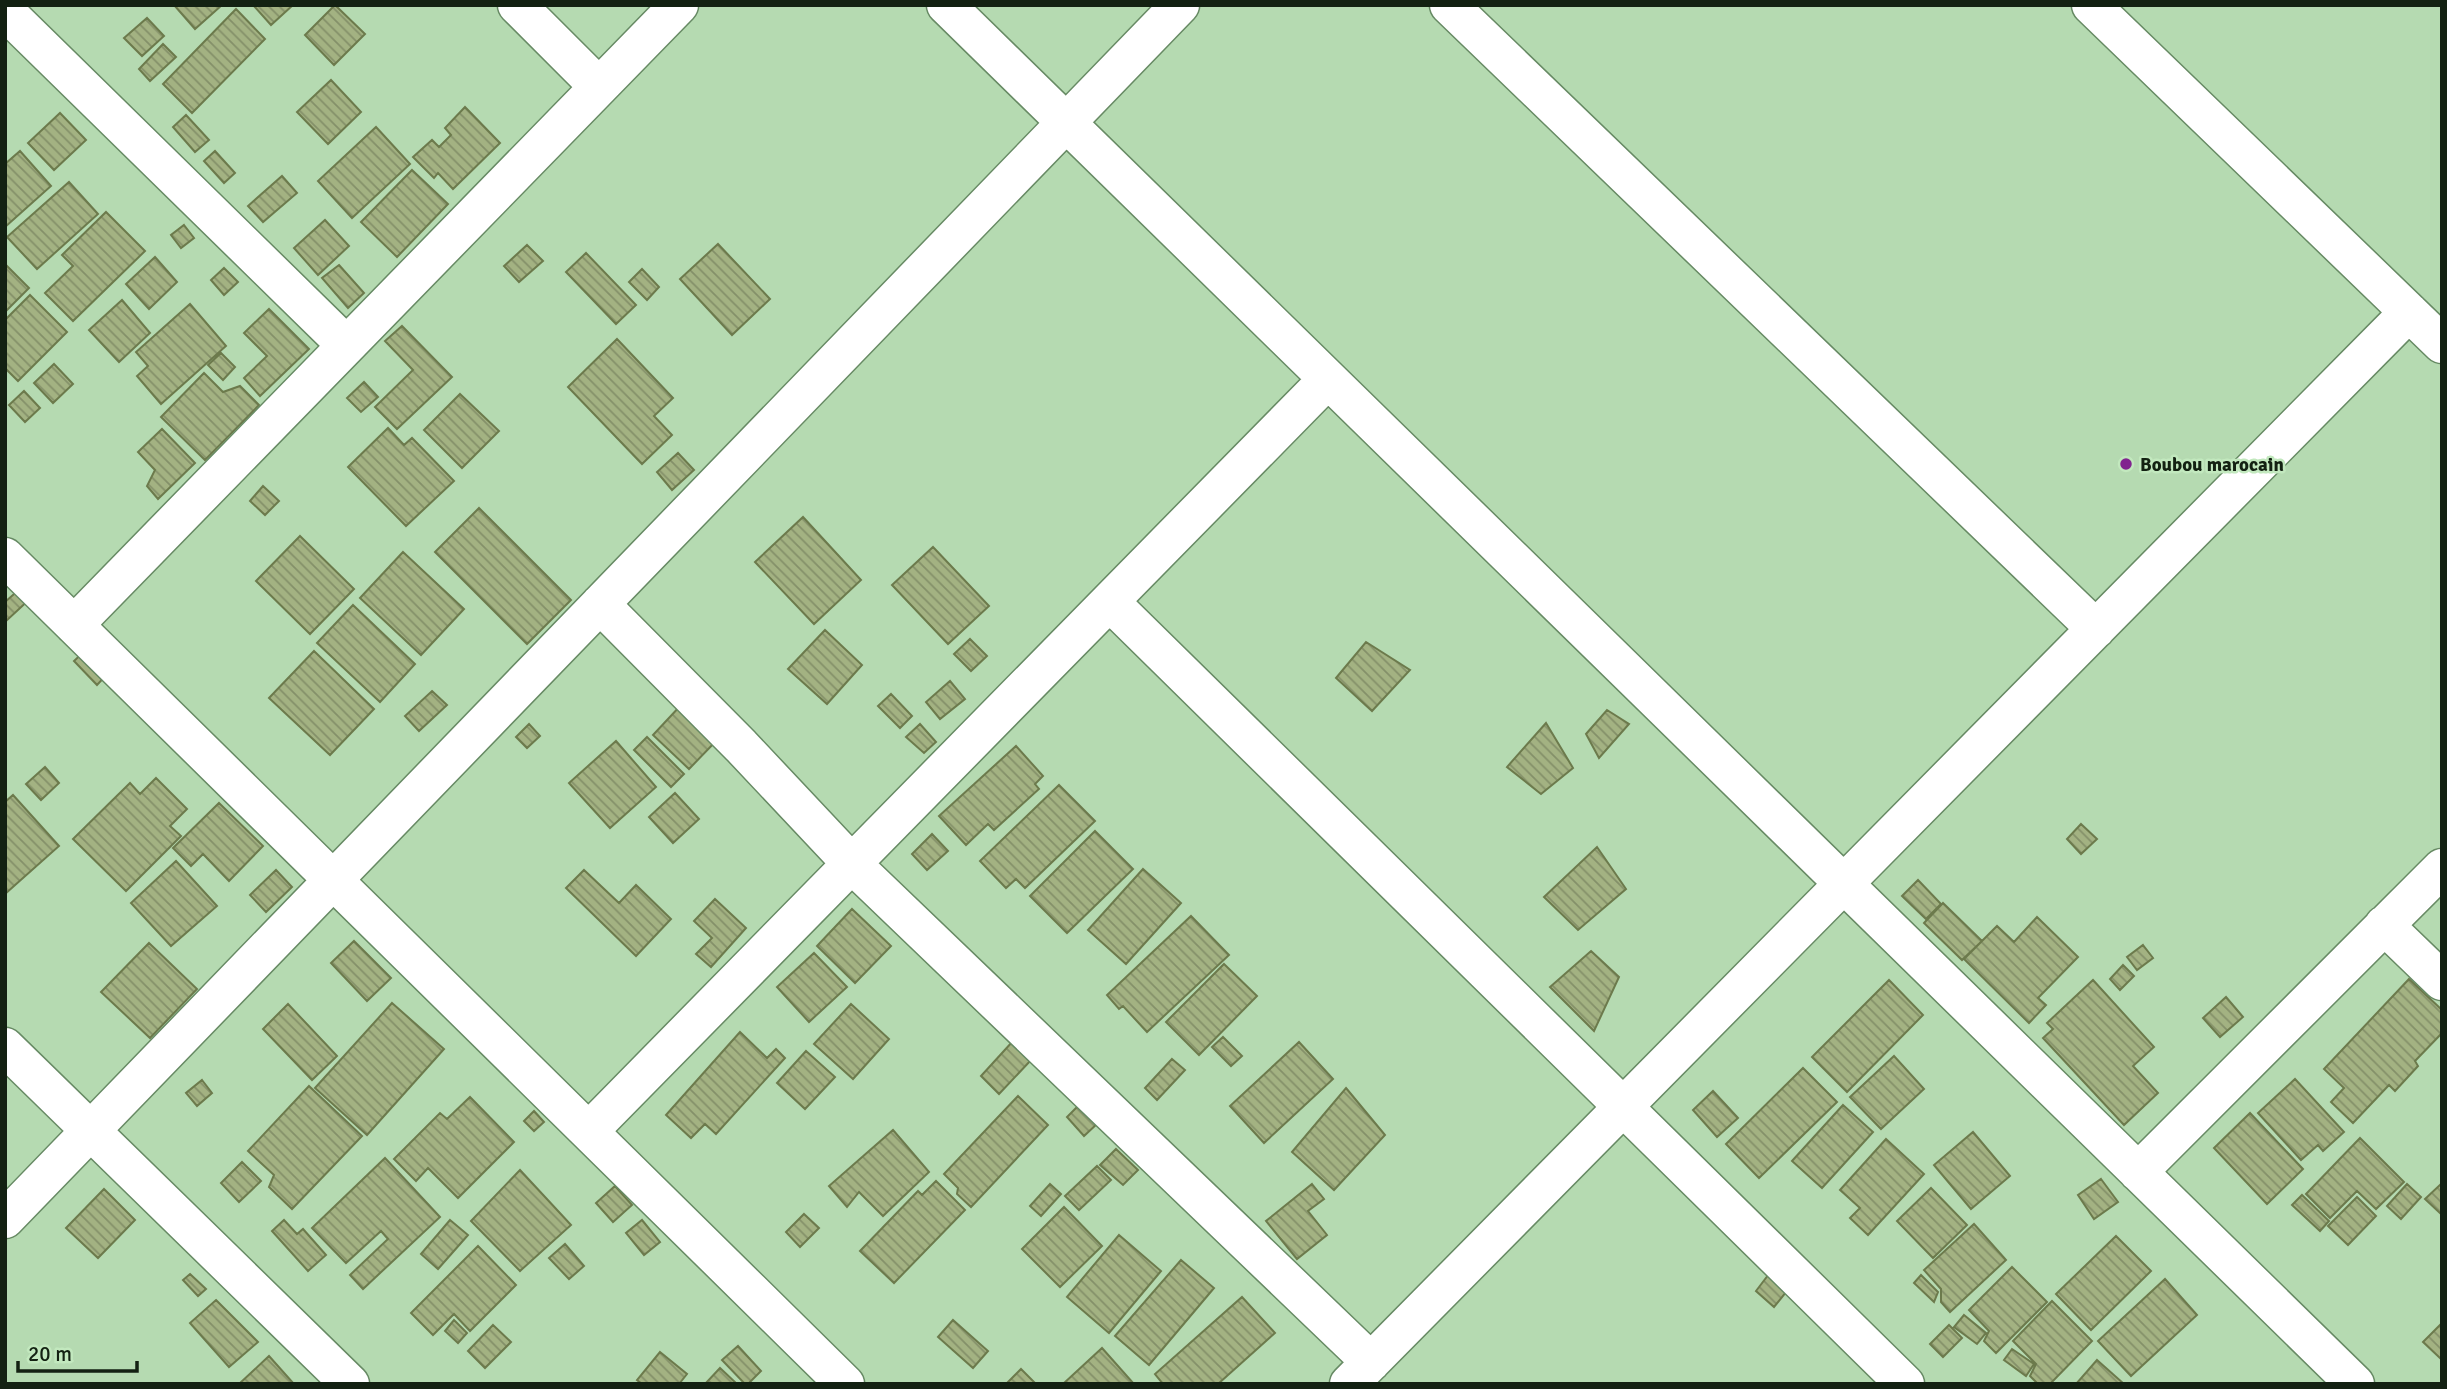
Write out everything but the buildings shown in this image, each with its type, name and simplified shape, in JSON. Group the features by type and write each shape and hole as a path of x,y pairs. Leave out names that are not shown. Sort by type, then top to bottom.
{"street":[{"path":"517,5 599,87"},
{"path":"74,625 679,5"},
{"path":"946,5 2349,1382"},
{"path":"5,1219 1180,5"},
{"path":"1449,5 2096,629"},
{"path":"2091,5 2442,344"},
{"path":"5,11 346,345"},
{"path":"600,604 741,746 852,864 1209,1209 1360,1373 2409,312"},
{"path":"589,1131 1328,379"},
{"path":"5,557 845,1384"},
{"path":"1110,602 1905,1384"},
{"path":"2138,1172 2442,868"},
{"path":"2384,925 2442,981"},
{"path":"5,1047 350,1384"}],"place":[{"name":"Boubou marocain","path":"2126,464"}]}
